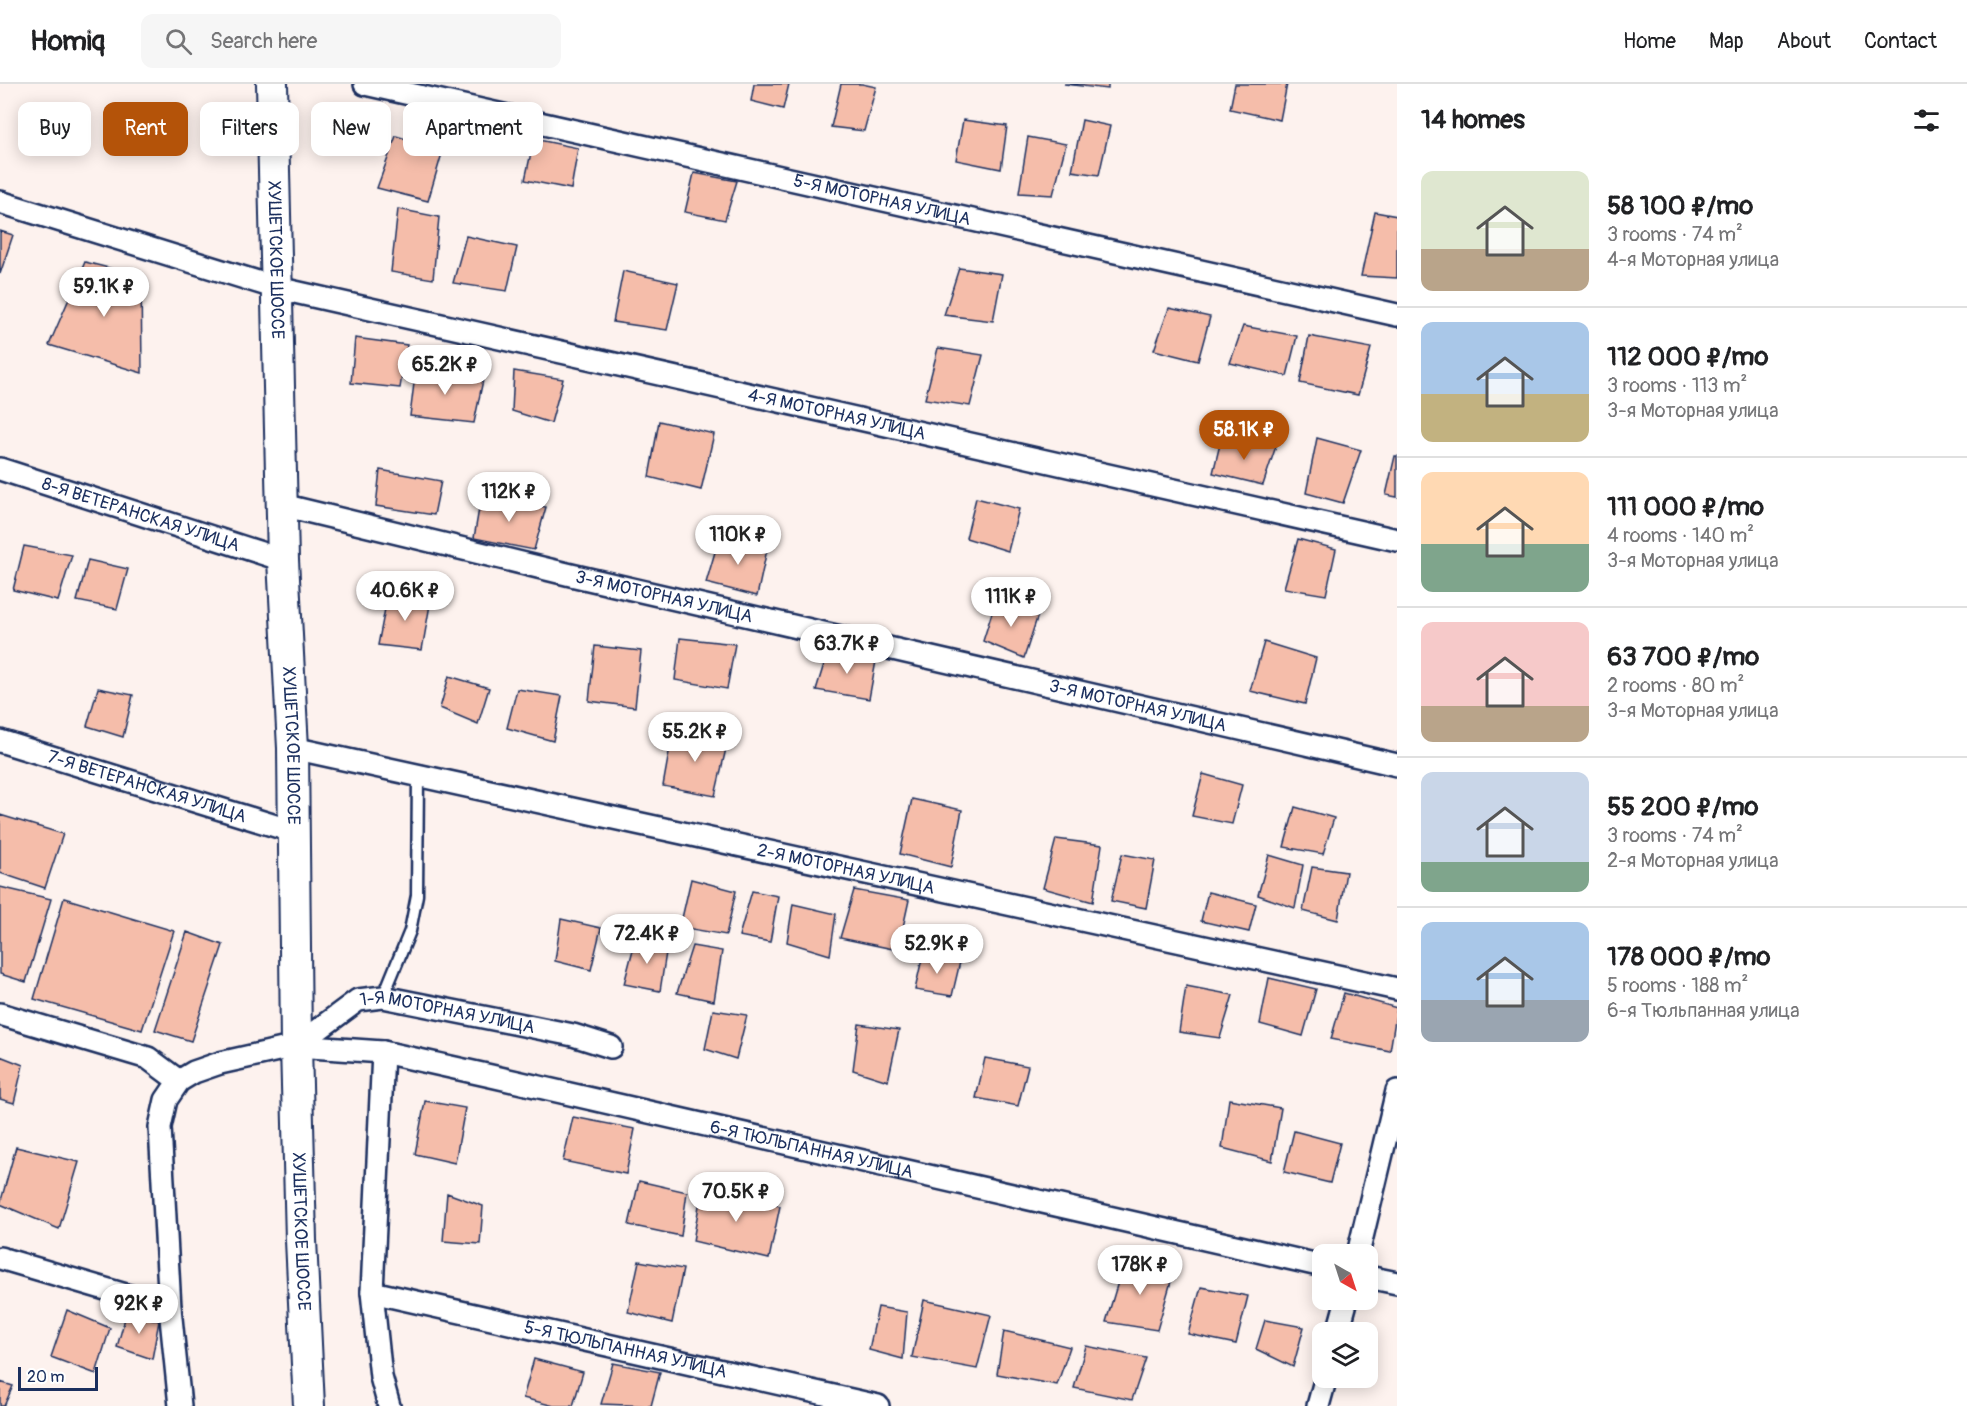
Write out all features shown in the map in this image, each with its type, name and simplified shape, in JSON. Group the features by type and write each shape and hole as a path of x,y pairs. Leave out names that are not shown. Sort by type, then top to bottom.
{"main road":[{"name":"ХУШЕТСКОЕ ШОССЕ","path":"272,84 282,505 293,748 296,1046 301,1240 308,1393"},
{"path":"308,1393 321,1406"}],"street":[{"name":"5-Я МОТОРНАЯ УЛИЦА","path":"366,84 1397,315"},
{"name":"4-Я МОТОРНАЯ УЛИЦА","path":"0,202 277,288 1397,540"},
{"name":"8-Я ВЕТЕРАНСКАЯ УЛИЦА","path":"0,469 284,560"},
{"name":"3-Я МОТОРНАЯ УЛИЦА","path":"282,505 582,577 1397,765"},
{"name":"7-Я ВЕТЕРАНСКАЯ УЛИЦА","path":"0,741 295,832"},
{"name":"2-Я МОТОРНАЯ УЛИЦА","path":"293,748 1397,989"},
{"name":"1-Я МОТОРНАЯ УЛИЦА","path":"296,1046 358,1000 383,997 573,1035 611,1047"},
{"path":"0,1014 148,1058 179,1081"},
{"name":"6-Я ТЮЛЬПАННАЯ УЛИЦА","path":"296,1046 383,1053 491,1076 1312,1263"},
{"path":"180,1406 170,1308 160,1126 166,1100 179,1081 194,1071 296,1046"},
{"path":"383,1053 372,1292 381,1377 388,1406"},
{"path":"1360,1244 1397,1091"},
{"path":"0,1258 170,1308"},
{"path":"1378,1278 1397,1283"},
{"name":"5-Я ТЮЛЬПАННАЯ УЛИЦА","path":"372,1292 878,1406"},
{"path":"1318,1406 1323,1388"}],"lane":[{"path":"383,997 410,931 417,895 418,776"}],"building":[{"path":"754,84 789,84 783,109 751,101"},
{"path":"841,84 876,87 864,131 831,127"},
{"path":"1064,84 1108,84 1108,89"},
{"path":"1235,84 1287,84 1280,120 1230,109"},
{"path":"963,120 1007,126 1001,169 956,160"},
{"path":"1082,120 1110,126 1099,175 1072,171"},
{"path":"396,136 403,138 403,156 441,156 428,201 377,188 389,156 391,156"},
{"path":"1028,137 1066,144 1053,195 1019,193"},
{"path":"543,141 578,148 571,189 525,180 530,156 543,156"},
{"path":"694,173 737,181 725,220 685,212"},
{"path":"398,209 439,217 433,279 391,272"},
{"path":"1375,212 1397,216 1397,278 1361,276"},
{"path":"0,231 13,235 0,274"},
{"path":"466,236 517,247 507,291 453,283"},
{"path":"85,262 141,276 142,373 49,345"},
{"path":"959,268 1002,274 993,321 944,315"},
{"path":"623,271 678,283 667,330 613,322"},
{"path":"1169,308 1210,317 1198,361 1154,350"},
{"path":"1243,326 1297,336 1287,376 1230,363"},
{"path":"1309,336 1371,348 1358,395 1300,383"},
{"path":"355,338 407,345 400,388 351,383"},
{"path":"938,348 983,355 970,406 925,399"},
{"path":"416,367 483,380 474,423 410,416"},
{"path":"514,371 563,379 551,423 512,411"},
{"path":"659,421 714,434 701,490 649,477"},
{"path":"1317,438 1361,450 1343,503 1306,493"},
{"path":"1221,440 1276,446 1263,485 1213,473"},
{"path":"1395,456 1397,456 1397,497 1386,495"},
{"path":"380,470 441,481 434,515 376,506"},
{"path":"481,497 546,507 534,550 474,538"},
{"path":"976,498 1019,509 1008,551 966,538"},
{"path":"719,538 768,545 757,596 706,583"},
{"path":"1298,539 1336,549 1326,595 1284,588"},
{"path":"24,546 72,555 58,601 13,590"},
{"path":"88,560 128,569 117,609 77,601"},
{"path":"388,593 431,599 422,650 378,645"},
{"path":"996,600 1039,612 1024,658 983,641"},
{"path":"680,638 735,644 727,689 675,680"},
{"path":"1264,642 1316,658 1305,704 1250,691"},
{"path":"595,646 641,651 635,707 589,701"},
{"path":"829,648 876,661 869,699 816,690"},
{"path":"449,676 489,688 478,724 440,708"},
{"path":"98,688 133,695 123,737 87,726"},
{"path":"517,689 562,696 553,741 507,728"},
{"path":"673,730 728,740 715,796 663,786"},
{"path":"1203,774 1242,785 1232,824 1192,816"},
{"path":"912,799 962,810 951,867 900,854"},
{"path":"1295,807 1334,818 1323,854 1284,847"},
{"path":"0,815 63,834 45,888 0,873"},
{"path":"1056,839 1102,845 1093,902 1043,888"},
{"path":"1122,854 1155,860 1146,908 1111,901"},
{"path":"1269,855 1303,865 1295,908 1258,895"},
{"path":"1312,867 1346,872 1338,920 1303,911"},
{"path":"691,879 736,891 726,935 680,927"},
{"path":"0,887 51,899 26,982 0,974"},
{"path":"854,890 909,900 898,950 840,938"},
{"path":"752,891 778,896 770,942 739,936"},
{"path":"1208,892 1256,904 1249,932 1201,921"},
{"path":"64,898 174,931 142,1030 34,999"},
{"path":"793,904 836,914 830,955 787,942"},
{"path":"561,919 601,928 591,970 555,961"},
{"path":"187,932 223,945 191,1041 155,1030"},
{"path":"636,938 667,946 660,991 624,984"},
{"path":"692,946 722,951 714,1001 677,993"},
{"path":"923,954 960,962 952,996 915,990"},
{"path":"1269,978 1316,989 1303,1036 1260,1024"},
{"path":"1186,986 1233,995 1220,1038 1179,1032"},
{"path":"1344,993 1397,1008 1390,1051 1331,1039"},
{"path":"713,1010 747,1015 736,1059 705,1049"},
{"path":"859,1024 899,1030 888,1081 853,1070"},
{"path":"0,1056 23,1065 14,1103 0,1099"},
{"path":"985,1058 1028,1066 1018,1106 976,1098"},
{"path":"1229,1099 1281,1108 1272,1161 1222,1148"},
{"path":"425,1101 465,1108 455,1163 415,1154"},
{"path":"573,1117 635,1129 626,1174 563,1161"},
{"path":"1294,1131 1340,1143 1330,1183 1284,1172"},
{"path":"16,1147 79,1162 59,1229 0,1204"},
{"path":"639,1181 687,1192 681,1236 629,1225"},
{"path":"702,1188 780,1206 769,1259 693,1241"},
{"path":"447,1193 483,1206 480,1244 443,1241"},
{"path":"639,1261 683,1269 672,1323 628,1312"},
{"path":"1124,1262 1174,1271 1157,1330 1106,1322"},
{"path":"1201,1287 1248,1296 1236,1344 1188,1334"},
{"path":"924,1300 991,1315 977,1369 912,1357"},
{"path":"878,1307 907,1312 903,1359 869,1350"},
{"path":"67,1310 110,1328 96,1374 51,1357"},
{"path":"127,1311 159,1321 152,1359 117,1347"},
{"path":"1265,1320 1304,1327 1293,1367 1256,1349"},
{"path":"1004,1331 1070,1347 1057,1385 997,1374"},
{"path":"1086,1346 1146,1358 1132,1400 1074,1388"},
{"path":"534,1359 583,1372 573,1406 554,1406 523,1398"},
{"path":"613,1363 660,1372 651,1406 601,1404"},
{"path":"0,1382 13,1386 4,1406 0,1406"}]}
